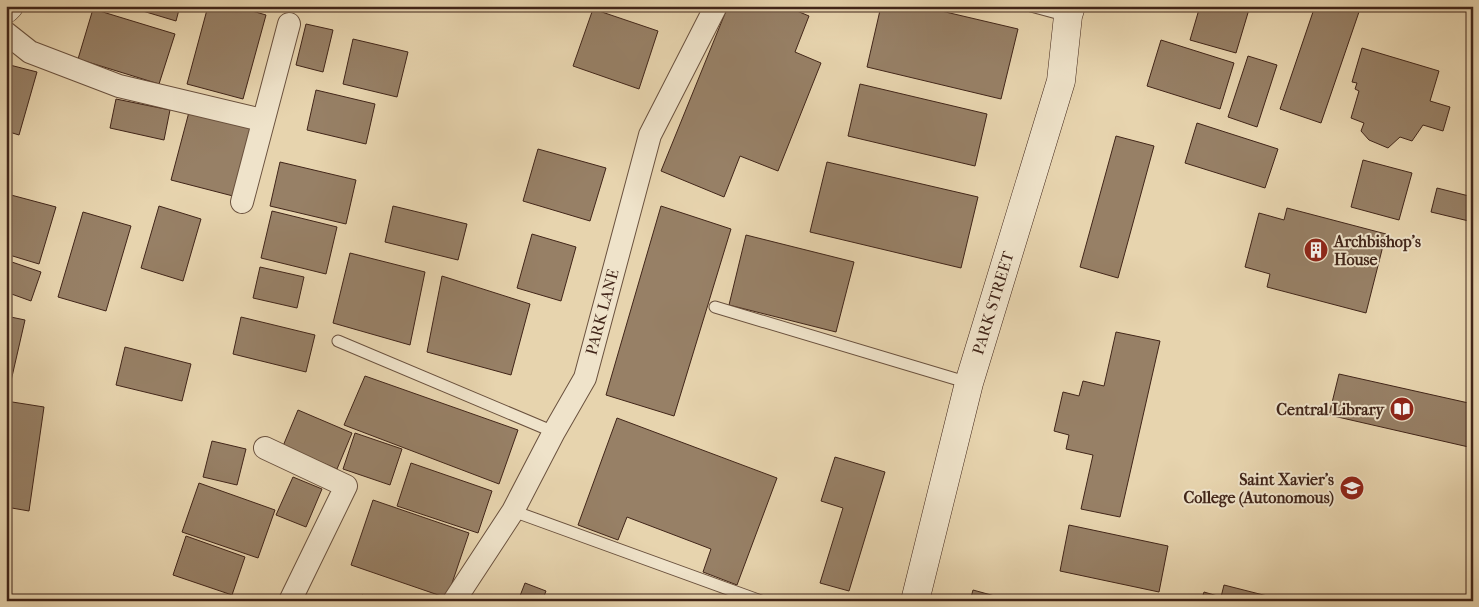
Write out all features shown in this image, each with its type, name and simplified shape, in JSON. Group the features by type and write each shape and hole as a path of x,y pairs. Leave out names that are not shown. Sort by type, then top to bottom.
{"main road":[{"path":"6,10 9,6"},
{"name":"PARK STREET","path":"915,601 969,383 1061,81 1070,11"}],"street":[{"name":"PARK LANE","path":"454,601 513,511 554,432 585,378 650,135 716,6"},
{"path":"242,202 288,24"},
{"path":"6,33 30,52 119,86 262,120"},
{"path":"265,448 346,486 290,601"}],"lane":[{"path":"1031,6 1070,11"},
{"path":"715,307 969,383"},
{"path":"338,341 554,432"},
{"path":"513,511 760,601"}],"building":[{"path":"126,6 180,6 176,21"},
{"path":"208,6 235,6 266,15 243,99 187,84"},
{"path":"728,6 785,6 809,16 795,52 821,63 778,171 740,156 724,197 661,171"},
{"path":"881,6 920,6 1018,29 1001,99 867,67"},
{"path":"1200,6 1250,6 1236,53 1190,40"},
{"path":"1315,6 1361,6 1321,123 1280,109"},
{"path":"93,9 175,34 159,84 78,59"},
{"path":"593,9 658,31 639,89 573,66"},
{"path":"306,24 333,30 323,72 296,65"},
{"path":"353,39 408,52 397,97 343,84"},
{"path":"1161,40 1234,63 1220,109 1147,86"},
{"path":"1362,48 1439,71 1430,101 1450,107 1443,131 1423,125 1412,141 1400,137 1388,148 1369,140 1361,131 1364,123 1351,118 1359,91 1355,89 1357,83 1352,82"},
{"path":"1248,56 1277,65 1257,127 1228,117"},
{"path":"6,64 37,72 19,135 6,131"},
{"path":"860,84 987,114 975,166 848,136"},
{"path":"316,90 375,104 366,144 307,130"},
{"path":"116,99 170,110 164,140 110,128"},
{"path":"189,112 251,128 233,196 171,180"},
{"path":"1197,123 1278,149 1265,188 1185,163"},
{"path":"1116,136 1154,146 1118,278 1080,267"},
{"path":"538,149 606,168 590,221 523,201"},
{"path":"1363,160 1412,173 1399,220 1351,207"},
{"path":"280,162 356,180 346,224 270,206"},
{"path":"827,162 978,197 961,268 810,232"},
{"path":"1437,188 1473,197 1473,222 1431,212"},
{"path":"11,195 56,207 39,264 6,254 6,211"},
{"path":"159,206 201,219 183,281 141,268"},
{"path":"393,206 467,224 458,260 385,242"},
{"path":"661,206 731,229 674,416 606,395"},
{"name":"Archbishop's House","path":"1287,208 1386,234 1366,313 1267,287 1270,274 1245,267 1259,213 1284,220"},
{"path":"272,211 337,227 326,274 261,258"},
{"path":"83,212 131,226 106,311 58,297"},
{"path":"532,234 576,247 561,301 517,288"},
{"path":"746,235 854,262 836,332 729,305"},
{"path":"350,253 425,272 410,345 333,323"},
{"path":"6,260 41,272 31,301 6,292"},
{"path":"260,267 304,277 297,308 253,298"},
{"path":"442,276 530,304 511,375 427,352"},
{"path":"6,316 25,320 11,381 6,380"},
{"path":"241,317 315,335 306,372 233,354"},
{"path":"1116,332 1160,341 1120,517 1081,509 1093,455 1066,449 1069,435 1054,431 1063,392 1079,396 1083,381 1104,386"},
{"path":"125,347 191,364 182,401 116,385"},
{"name":"Central Library","path":"1339,374 1473,404 1473,448 1329,415"},
{"path":"365,376 518,430 499,484 344,425"},
{"path":"6,401 44,407 29,511 6,507"},
{"path":"298,410 352,433 337,469 283,446"},
{"path":"617,418 777,478 737,585 703,572 711,549 627,517 618,540 578,525"},
{"path":"355,433 402,449 390,485 343,469"},
{"path":"212,441 246,449 237,485 203,477"},
{"path":"835,457 885,472 849,591 820,583 843,508 821,501"},
{"path":"411,463 492,491 478,533 397,506"},
{"path":"293,477 322,489 306,527 276,515"},
{"path":"199,483 275,510 258,558 182,532"},
{"path":"373,500 469,533 447,598 351,565"},
{"path":"1069,525 1168,546 1159,592 1060,571"},
{"path":"186,536 245,557 232,595 173,575"},
{"path":"525,583 546,591 542,601 518,601"},
{"path":"1224,585 1287,601 1201,601 1204,592 1221,597"},
{"path":"973,590 1013,601 970,601"},
{"path":"362,595 375,601 358,601"}],"tram line":[{"path":"6,17 12,6"}],"place":[{"name":"Archbishop's House","path":"1316,250"},
{"name":"Central Library","path":"1402,409"},
{"name":"Saint Xavier's College (Autonomous)","path":"1352,488"}]}
